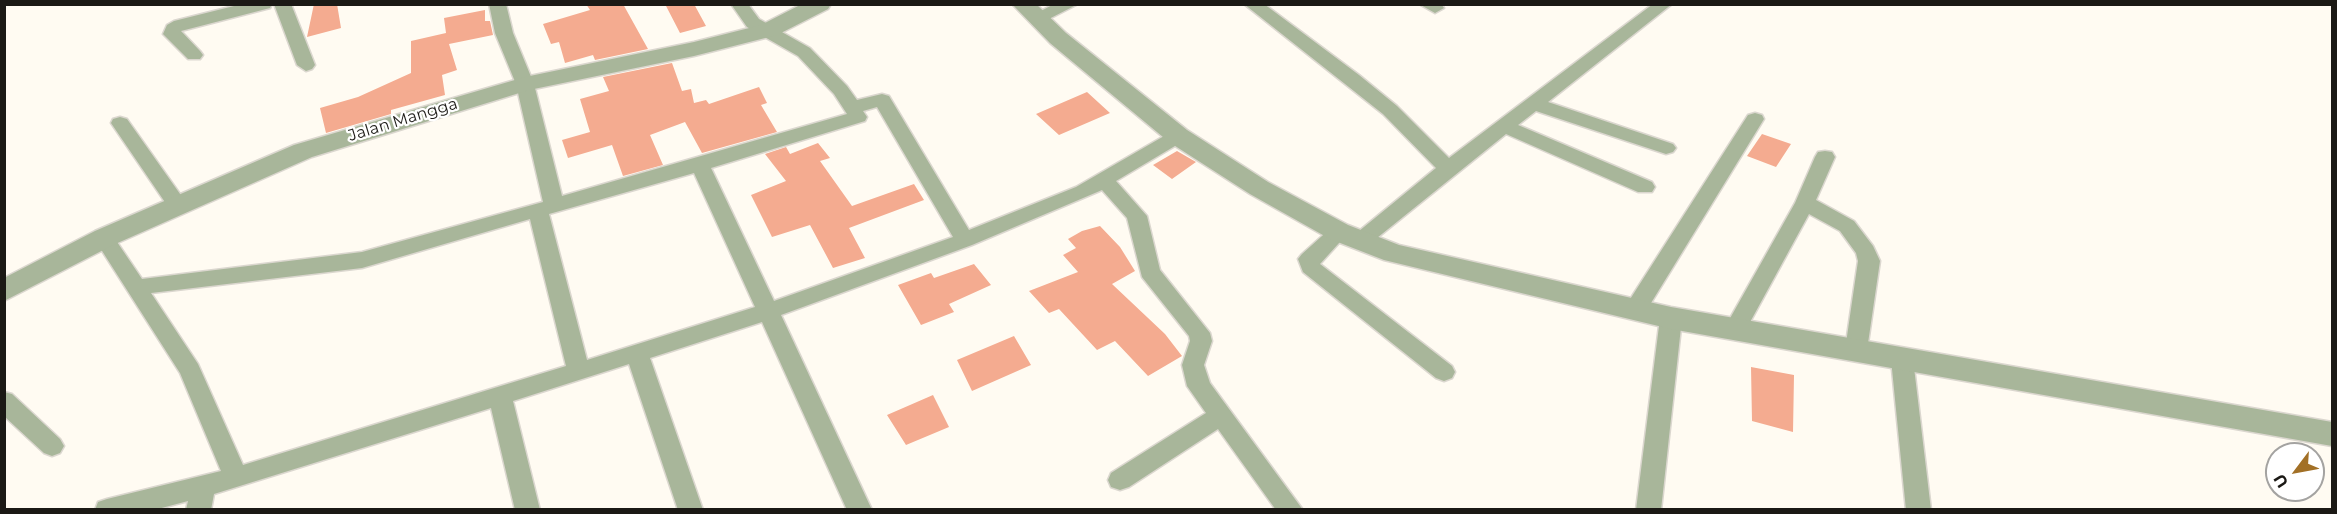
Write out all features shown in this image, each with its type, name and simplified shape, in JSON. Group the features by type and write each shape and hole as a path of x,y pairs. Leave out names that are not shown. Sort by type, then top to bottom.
{"street":[{"path":"194,55 172,34 173,29 180,25 264,4"},
{"path":"282,4 306,65"},
{"path":"497,4 504,33 525,84 546,207 579,372"},
{"path":"138,287 368,259 700,165 858,117 854,107 804,52 769,30 753,23 739,4"},
{"name":"Jalan Mangga","path":"4,291 104,238 303,151 525,84 694,49 769,30 820,4"},
{"path":"1030,11 1070,4"},
{"path":"1252,4 1375,97 1448,169"},
{"path":"1444,372 1310,267 1309,259 1349,237 1448,169 1664,4"},
{"path":"1030,11 1178,136 1259,188 1349,237 1394,253 1671,318 2332,434"},
{"path":"854,107 882,100 965,240"},
{"path":"1535,104 1666,148"},
{"path":"1635,310 1755,119"},
{"path":"120,123 178,206"},
{"path":"1504,126 1645,187"},
{"path":"107,510 201,498 236,477 500,397 769,311 965,240 1104,180 1178,136"},
{"path":"1736,329 1805,203 1825,158"},
{"path":"700,165 860,510"},
{"path":"1104,180 1137,216 1150,272 1199,333 1201,341 1193,365 1199,386 1291,510"},
{"path":"1805,203 1848,226 1866,250 1869,261 1856,350"},
{"path":"104,238 138,287 196,381 236,477"},
{"path":"1648,510 1671,318"},
{"path":"637,354 691,510"},
{"path":"1902,358 1919,510"},
{"path":"500,397 528,510"},
{"path":"4,402 52,446"},
{"path":"1120,480 1220,416"}],"building":[{"path":"314,4 337,4 341,28 307,37"},
{"path":"586,4 623,4 648,49 595,60 593,55 565,63 559,42 551,44 543,24 590,10"},
{"path":"665,4 694,4 706,26 680,33"},
{"path":"485,10 485,21 490,21 493,35 449,44 457,70 442,75 445,95 391,110 391,114 326,133 320,108 358,97 411,73 411,41 446,33 444,18"},
{"path":"672,63 682,91 691,89 694,103 706,100 709,104 759,87 767,103 761,105 777,132 702,153 685,122 650,135 663,165 623,176 612,145 568,158 562,140 590,132 580,99 609,91 603,77"},
{"path":"1087,92 1110,113 1059,135 1036,114"},
{"path":"1762,134 1791,144 1776,167 1747,156"},
{"path":"818,143 830,158 820,161 852,206 914,184 924,200 849,228 865,258 833,268 810,225 772,237 751,195 786,181 765,154 786,147 790,154"},
{"path":"1177,151 1196,162 1172,179 1153,165"},
{"path":"1100,226 1120,247 1135,271 1112,284 1165,334 1182,356 1148,376 1115,341 1097,350 1059,309 1049,313 1029,291 1078,272 1063,255 1076,248 1068,239 1082,231"},
{"path":"974,264 991,285 949,304 954,312 921,325 898,285 931,273 934,278"},
{"path":"1014,336 1031,365 972,391 957,360"},
{"path":"1751,367 1794,375 1793,432 1752,421"},
{"path":"933,395 949,427 906,445 887,415"}]}
